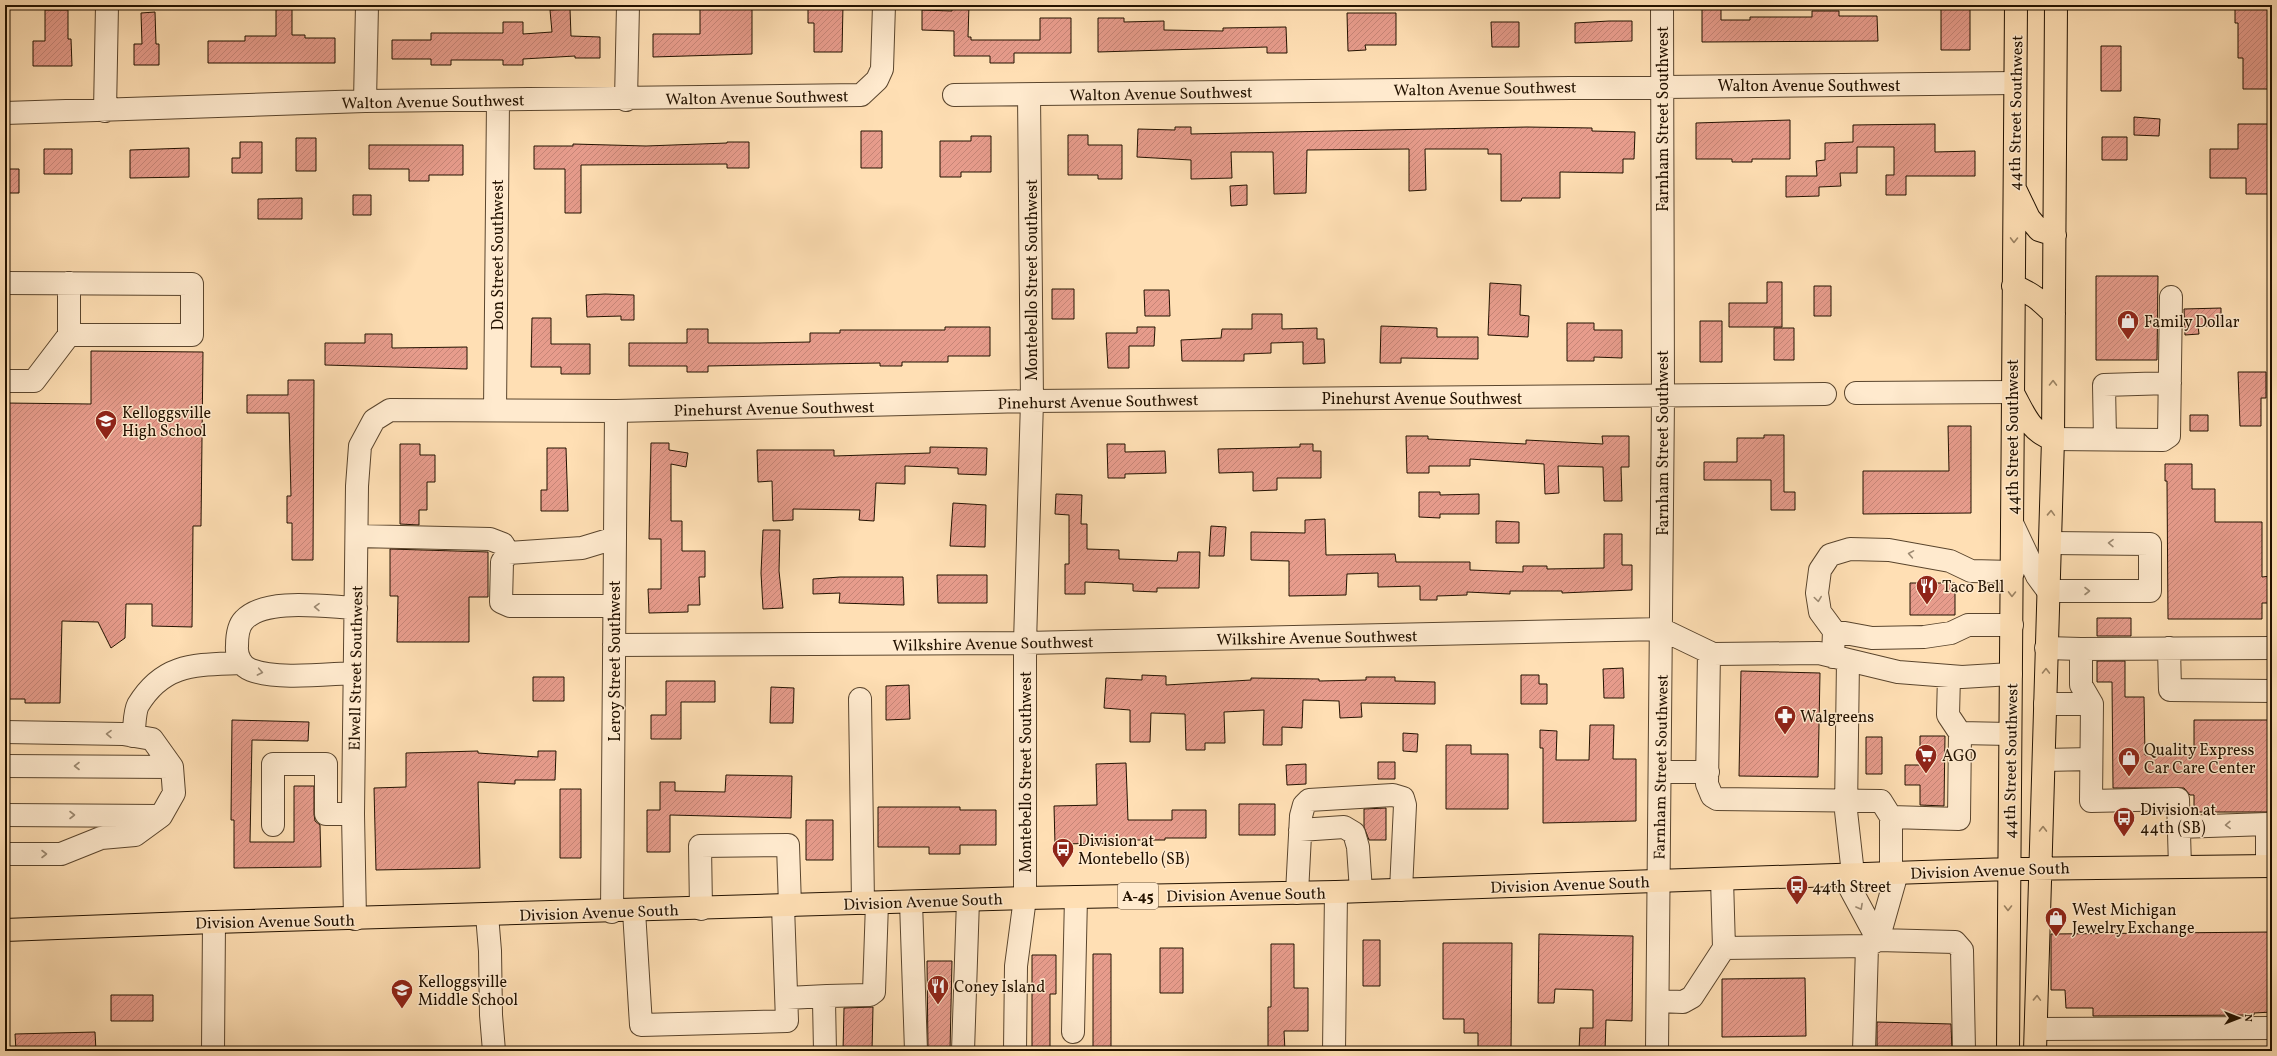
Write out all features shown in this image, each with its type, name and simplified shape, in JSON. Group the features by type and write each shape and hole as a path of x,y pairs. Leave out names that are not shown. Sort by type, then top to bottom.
{"main road":[{"name":"44th Street Southwest","path":"2008,1051 2010,734 2013,572 2012,392 2016,5"},
{"path":"2035,1051 2042,868 2046,648 2053,438 2056,5"},
{"path":"2014,186 2028,218 2039,230 2055,234"},
{"path":"2013,286 2027,291 2039,299 2054,314"},
{"path":"2012,392 2030,424 2041,435 2053,438"},
{"name":"Division Avenue South","path":"5,930 214,922 612,912 1025,898 1336,892 2042,868 2270,866"}],"street":[{"path":"105,111 107,5"},
{"path":"365,101 367,5"},
{"path":"626,100 628,5"},
{"name":"Walton Avenue Southwest","path":"5,113 105,111 365,101 626,100 861,95 877,80 882,69 884,5"},
{"name":"Farnham Street Southwest","path":"1657,1051 1663,396 1661,86 1662,5"},
{"name":"Walton Avenue Southwest","path":"954,95 2015,83"},
{"name":"Montebello Street Southwest","path":"1015,1051 1016,966 1025,898 1025,643 1032,402 1029,94"},
{"name":"Don Street Southwest","path":"496,410 498,101"},
{"path":"5,283 192,284 192,335 69,335"},
{"path":"5,381 34,381 69,335 69,283"},
{"path":"2053,438 2163,440 2169,436 2171,297"},
{"path":"2105,439 2104,385 2170,383"},
{"path":"1856,393 2012,392"},
{"name":"Pinehurst Avenue Southwest","path":"374,420 390,410 616,411 1032,402 1825,394"},
{"name":"Leroy Street Southwest","path":"612,912 616,411"},
{"name":"Elwell Street Southwest","path":"355,919 353,814 354,673 360,446 374,420"},
{"path":"2012,523 2037,576 2048,591 2150,591 2150,544 2050,542"},
{"path":"357,536 490,539 503,544 508,553"},
{"path":"508,553 582,548 615,538"},
{"path":"1872,943 1848,875 1841,658 1834,631 1820,612 1817,593 1820,570 1830,555 1850,549 1888,550 1950,561 1971,570 2013,572"},
{"path":"508,553 502,562 501,602 508,606 614,606"},
{"path":"354,673 274,675 250,670 241,663 237,648 238,633 243,620 259,610 274,606 356,608"},
{"path":"1834,631 1872,638 1924,637 1951,633 1968,624 2012,625"},
{"name":"Wilkshire Avenue Southwest","path":"614,646 1025,643 1661,629 1713,654 1819,653 1898,672 1949,676 2011,674"},
{"path":"2046,648 2272,648"},
{"path":"2169,648 2170,690 2272,691"},
{"path":"2081,649 2081,685 2092,704 2091,801 2178,799 2180,867"},
{"path":"1709,652 1707,784 1712,796 1717,799 1846,801 1881,800 1891,817 1894,873 1872,943 1864,1051"},
{"path":"133,736 138,706 162,678 189,665 241,663"},
{"path":"1891,817 1958,819 1960,733 1948,714 1949,676"},
{"path":"787,998 870,995 874,992 860,699"},
{"path":"2045,704 2092,704"},
{"path":"5,732 133,736 152,739 172,767 174,793 161,816 135,835 101,838 61,854 5,854"},
{"path":"1960,733 2010,734"},
{"path":"2044,760 2091,759"},
{"path":"273,825 273,764 326,764 326,814 353,814"},
{"path":"5,766 172,767"},
{"path":"1660,772 1708,772"},
{"path":"1297,893 1300,830 1304,805 1309,800 1393,795 1403,798 1405,805 1401,890"},
{"path":"5,815 161,816"},
{"path":"2179,827 2267,824 2270,866"},
{"path":"1300,830 1344,827 1354,833 1358,847 1361,891"},
{"path":"634,911 641,1025 787,1022 788,845 700,846 701,909"},
{"path":"1658,1001 1683,1002 1692,997 1724,948 1722,879"},
{"path":"1334,1051 1336,892"},
{"path":"1073,1032 1076,897"},
{"path":"963,1051 968,900"},
{"path":"911,902 916,1051"},
{"path":"487,915 490,951 491,1022 494,1051"},
{"path":"213,1051 214,922"},
{"path":"1724,948 1955,942 1962,950 1964,1051"},
{"path":"825,1051 824,1001 827,996"},
{"path":"2036,1029 2272,1028"}],"building":[{"path":"276,5 292,5 292,35 305,35 305,38 335,38 335,63 208,63 208,41 245,41 245,36 276,36"},
{"path":"700,5 752,5 752,54 653,57 653,34 700,34"},
{"path":"808,5 843,5 842,52 814,52 814,23 808,23"},
{"path":"952,5 969,5 968,37 971,37 971,40 1040,40 1040,18 1071,18 1071,53 1014,53 1014,63 990,63 990,56 954,56 954,31 922,30 922,10 952,11"},
{"path":"1702,5 1721,5 1721,20 1750,20 1750,17 1812,17 1812,11 1839,11 1839,16 1877,16 1878,41 1702,42"},
{"path":"1941,5 1970,5 1970,50 1941,50"},
{"path":"2235,5 2271,5 2270,89 2243,89 2243,58 2238,58 2238,23 2235,23"},
{"path":"570,9 571,36 600,37 600,58 575,58 575,56 523,59 523,65 503,65 503,60 451,60 451,65 431,65 431,59 392,59 392,40 431,40 431,33 503,33 503,22 523,22 523,34 552,32 550,10"},
{"path":"45,10 68,10 68,39 71,39 72,66 33,66 33,41 45,41"},
{"path":"155,12 156,44 159,44 159,65 134,65 134,44 142,44 141,13"},
{"path":"1347,13 1396,13 1396,45 1365,45 1366,50 1348,51"},
{"path":"1098,18 1124,18 1124,22 1164,21 1164,30 1223,31 1223,28 1286,27 1287,53 1267,53 1267,47 1098,52"},
{"path":"1632,21 1632,41 1575,43 1575,23"},
{"path":"1491,22 1519,22 1519,47 1492,47"},
{"path":"2101,46 2121,46 2121,91 2101,91"},
{"path":"2134,117 2160,119 2159,136 2134,135"},
{"path":"1790,120 1790,159 1752,159 1752,162 1732,162 1732,159 1696,159 1696,123"},
{"path":"1935,124 1935,152 1975,151 1975,176 1906,176 1906,195 1886,195 1886,175 1894,175 1894,147 1857,147 1857,173 1840,173 1841,186 1819,187 1819,196 1786,197 1786,176 1817,176 1816,161 1825,160 1825,143 1853,142 1853,125"},
{"path":"2238,124 2268,124 2269,194 2246,194 2246,178 2210,178 2210,149 2238,149"},
{"path":"1175,127 1191,127 1191,134 1527,127 1592,128 1592,131 1635,132 1634,159 1623,159 1623,173 1560,172 1560,198 1522,198 1521,201 1501,201 1501,154 1488,154 1488,149 1425,149 1426,190 1409,191 1409,149 1307,150 1306,193 1274,194 1273,152 1231,152 1232,178 1191,179 1191,160 1137,157 1138,129 1175,130"},
{"path":"861,131 882,131 882,168 861,168"},
{"path":"1068,135 1088,135 1088,145 1122,145 1122,179 1098,179 1098,175 1068,175"},
{"path":"971,136 991,136 991,172 961,172 961,177 940,177 940,141 971,141"},
{"path":"2102,137 2127,137 2127,160 2102,160"},
{"path":"296,138 316,138 316,171 296,171"},
{"path":"240,142 262,142 262,173 232,173 232,158 240,158"},
{"path":"749,142 749,168 727,168 727,164 581,165 581,213 565,213 565,169 534,169 534,146 573,146 573,144 646,146"},
{"path":"369,145 463,145 463,175 429,175 429,181 409,181 409,169 369,169"},
{"path":"189,148 189,177 130,178 130,150"},
{"path":"44,149 72,149 72,174 44,174"},
{"path":"5,169 19,169 19,193 5,193"},
{"path":"1247,185 1247,205 1231,206 1230,186"},
{"path":"353,195 371,195 371,215 353,215"},
{"path":"302,198 302,219 258,219 258,199"},
{"path":"2096,276 2158,276 2157,360 2096,360"},
{"path":"1767,282 1782,282 1782,327 1729,327 1729,303 1767,303"},
{"path":"1490,283 1521,285 1520,315 1529,316 1528,337 1488,335"},
{"path":"1814,286 1831,286 1831,316 1814,316"},
{"path":"1052,289 1074,289 1074,319 1052,319"},
{"path":"1144,290 1169,290 1170,316 1145,316"},
{"path":"586,295 634,295 634,320 621,320 621,316 587,317"},
{"path":"2221,308 2221,326 2198,326 2199,334 2185,335 2184,309"},
{"path":"1252,314 1282,314 1282,329 1317,328 1317,339 1324,339 1325,363 1303,364 1303,342 1271,343 1271,353 1244,354 1244,361 1182,361 1181,340 1221,338 1222,329 1252,329"},
{"path":"532,318 551,318 551,344 590,344 590,374 561,374 561,367 531,367"},
{"path":"1700,321 1722,321 1722,362 1700,362"},
{"path":"1567,323 1594,323 1594,330 1622,330 1622,358 1594,357 1594,361 1567,361"},
{"path":"1381,326 1437,328 1437,337 1478,337 1478,359 1401,358 1401,363 1380,363"},
{"path":"945,327 990,327 990,356 948,356 948,362 902,362 902,366 880,366 880,363 708,366 708,372 687,372 687,366 629,366 629,343 687,343 687,329 708,329 708,343 759,343 810,342 810,333 840,333 840,330 945,330"},
{"path":"1137,327 1155,327 1154,346 1129,346 1129,368 1108,368 1106,333 1137,333"},
{"path":"1774,328 1794,328 1794,360 1774,360"},
{"path":"365,334 392,334 392,348 467,347 467,369 325,365 325,343 365,343"},
{"path":"91,351 203,352 201,526 193,526 192,627 152,626 152,604 126,604 125,638 111,648 98,622 62,621 60,703 25,703 25,699 5,699 5,403 91,404"},
{"path":"2238,372 2266,372 2266,398 2261,398 2261,426 2240,426"},
{"path":"288,380 314,380 313,560 292,560 292,523 287,523 287,496 291,496 289,413 247,413 247,395 288,395"},
{"path":"2190,415 2208,415 2208,431 2190,431"},
{"path":"1948,426 1971,426 1971,513 1863,514 1863,471 1949,471"},
{"path":"1764,435 1784,435 1784,492 1795,492 1795,510 1771,510 1771,480 1704,480 1704,462 1737,462 1737,438 1764,438"},
{"path":"1406,436 1428,436 1428,439 1526,444 1526,440 1603,444 1602,436 1629,436 1629,467 1621,467 1622,501 1604,501 1603,467 1558,466 1559,493 1545,494 1544,464 1470,459 1470,466 1429,466 1429,473 1407,473"},
{"path":"651,443 669,443 669,450 688,453 686,467 671,464 671,521 682,521 682,551 705,551 705,577 699,577 700,605 688,605 688,612 649,613 648,589 661,589 661,539 649,539"},
{"path":"400,444 420,444 420,455 435,455 435,482 427,482 427,510 419,510 419,525 400,524"},
{"path":"1107,444 1125,444 1125,452 1165,451 1166,473 1125,474 1125,478 1108,478"},
{"path":"1300,444 1313,444 1313,451 1321,451 1321,478 1277,478 1277,490 1253,491 1253,472 1219,473 1218,449 1300,447"},
{"path":"930,447 987,448 986,475 958,474 958,468 905,466 905,484 876,483 874,521 859,520 860,510 793,509 793,520 773,521 772,481 758,482 757,450 834,450 834,456 930,453"},
{"path":"547,448 566,448 568,511 541,511 541,490 547,490"},
{"path":"2165,464 2192,464 2192,489 2215,489 2215,522 2262,522 2262,577 2271,576 2271,603 2262,603 2262,619 2168,619 2167,481 2165,481"},
{"path":"1419,492 1440,492 1440,495 1479,494 1479,514 1440,514 1440,518 1419,517"},
{"path":"1056,494 1082,495 1081,524 1087,524 1087,549 1119,550 1119,559 1177,561 1178,552 1200,552 1199,588 1157,588 1157,592 1133,591 1133,584 1085,582 1085,594 1065,594 1065,564 1069,564 1069,515 1055,514"},
{"path":"953,503 986,505 985,547 950,546"},
{"path":"1325,519 1326,555 1395,554 1396,562 1470,562 1470,570 1523,572 1523,566 1547,566 1547,569 1604,568 1604,534 1622,534 1622,565 1632,565 1632,590 1562,593 1562,591 1510,591 1510,594 1467,592 1467,595 1437,596 1437,600 1420,600 1420,586 1378,587 1378,573 1347,574 1346,595 1289,596 1289,561 1251,560 1251,532 1305,533 1305,520"},
{"path":"1496,521 1519,522 1519,543 1496,543"},
{"path":"1211,526 1226,527 1224,556 1209,556"},
{"path":"763,530 780,530 779,571 783,608 763,609 761,573"},
{"path":"390,549 488,552 488,597 469,597 469,642 397,642 398,596 390,596"},
{"path":"937,575 987,575 987,603 938,603"},
{"path":"840,577 903,577 904,605 839,603 840,593 813,594 813,579"},
{"path":"1910,583 1955,583 1955,615 1910,615"},
{"path":"2097,618 2131,618 2131,636 2097,636"},
{"path":"2097,661 2125,661 2125,697 2144,697 2145,755 2194,755 2194,720 2272,720 2272,812 2194,812 2194,795 2190,795 2184,788 2113,788 2112,682 2097,682"},
{"path":"1623,668 1624,698 1604,698 1603,669"},
{"path":"1741,671 1820,673 1818,777 1739,776"},
{"path":"1142,675 1166,676 1166,685 1251,680 1251,678 1319,679 1319,681 1366,680 1366,677 1395,677 1395,681 1435,682 1435,704 1361,703 1362,717 1340,718 1339,701 1303,700 1302,728 1282,727 1282,745 1263,745 1264,710 1224,712 1225,743 1205,743 1205,750 1186,750 1185,714 1151,713 1150,742 1130,742 1130,710 1104,708 1106,678 1142,680"},
{"path":"1521,675 1539,675 1539,684 1547,684 1547,704 1521,704"},
{"path":"533,677 564,677 564,701 533,701"},
{"path":"666,681 715,681 715,702 681,702 681,739 651,739 651,715 666,715"},
{"path":"909,685 910,719 886,720 886,686"},
{"path":"771,687 794,688 793,723 770,723"},
{"path":"232,720 309,722 308,741 252,740 250,842 294,842 294,786 314,786 315,821 320,825 321,867 234,868 234,820 231,820"},
{"path":"1590,725 1614,725 1613,759 1636,759 1636,821 1543,823 1543,748 1540,748 1540,730 1557,731 1556,760 1589,760"},
{"path":"1403,733 1418,734 1417,752 1403,751"},
{"path":"1920,736 1945,736 1944,806 1920,805 1920,785 1905,785 1905,765 1920,765"},
{"path":"1866,737 1882,737 1882,774 1866,774"},
{"path":"1446,745 1471,745 1471,754 1508,754 1508,809 1446,809"},
{"path":"478,751 478,753 538,757 538,751 556,751 555,780 515,780 515,784 478,782 480,868 376,870 374,788 406,787 406,753"},
{"path":"1378,762 1395,762 1395,779 1378,779"},
{"path":"1126,763 1128,820 1172,820 1172,810 1206,810 1206,838 1128,840 1128,843 1055,844 1054,806 1097,805 1096,764"},
{"path":"1306,764 1306,784 1287,785 1286,765"},
{"path":"726,775 792,776 791,818 670,815 670,852 647,852 647,810 660,810 660,782 675,782 675,791 725,792"},
{"path":"560,789 581,789 581,858 560,858"},
{"path":"1239,804 1275,804 1275,835 1239,835"},
{"path":"878,807 960,807 960,810 996,810 996,845 960,845 960,854 929,854 929,847 878,847"},
{"path":"1386,808 1386,840 1369,840 1364,827 1364,809"},
{"path":"806,820 833,820 833,860 806,860"},
{"path":"2272,932 2272,1012 2254,1013 2254,1015 2093,1016 2093,1008 2066,1008 2065,990 2051,990 2051,934"},
{"path":"1539,934 1633,936 1632,1021 1606,1020 1605,1051 1579,1051 1580,1028 1593,1028 1593,990 1555,989 1554,1003 1538,1003"},
{"path":"1363,940 1380,940 1380,986 1363,986"},
{"path":"1443,943 1512,943 1511,1051 1478,1051 1478,1033 1464,1033 1464,1019 1443,1019"},
{"path":"1271,944 1294,944 1294,988 1308,988 1308,1031 1284,1031 1285,1051 1268,1051 1268,1007 1271,1007"},
{"path":"1160,948 1183,948 1183,993 1160,993"},
{"path":"1093,954 1111,954 1111,1051 1093,1051"},
{"path":"1032,955 1056,955 1056,994 1050,994 1050,1051 1032,1051"},
{"name":"Coney Island","path":"927,961 952,961 950,1051 928,1051"},
{"path":"1805,978 1806,1036 1722,1037 1722,979"},
{"path":"111,995 153,995 153,1021 111,1021"},
{"path":"873,1007 872,1051 843,1051 844,1008"},
{"path":"1877,1022 1951,1024 1952,1051 1877,1051"},
{"path":"95,1032 96,1051 16,1051 15,1034"}],"place":[{"name":"Family Dollar","path":"2128,340"},
{"name":"Kelloggsville High School","path":"106,440"},
{"name":"Taco Bell","path":"1927,606"},
{"name":"Walgreens","path":"1785,736"},
{"name":"AGO","path":"1926,774"},
{"name":"Quality Express Car Care Center","path":"2129,778"},
{"name":"Division at 44th (SB)","path":"2124,838"},
{"name":"Division at Montebello (SB)","path":"1063,868"},
{"name":"44th Street","path":"1797,906"},
{"name":"West Michigan Jewelry Exchange","path":"2056,938"},
{"name":"Coney Island","path":"938,1006"},
{"name":"Kelloggsville Middle School","path":"402,1010"}]}
